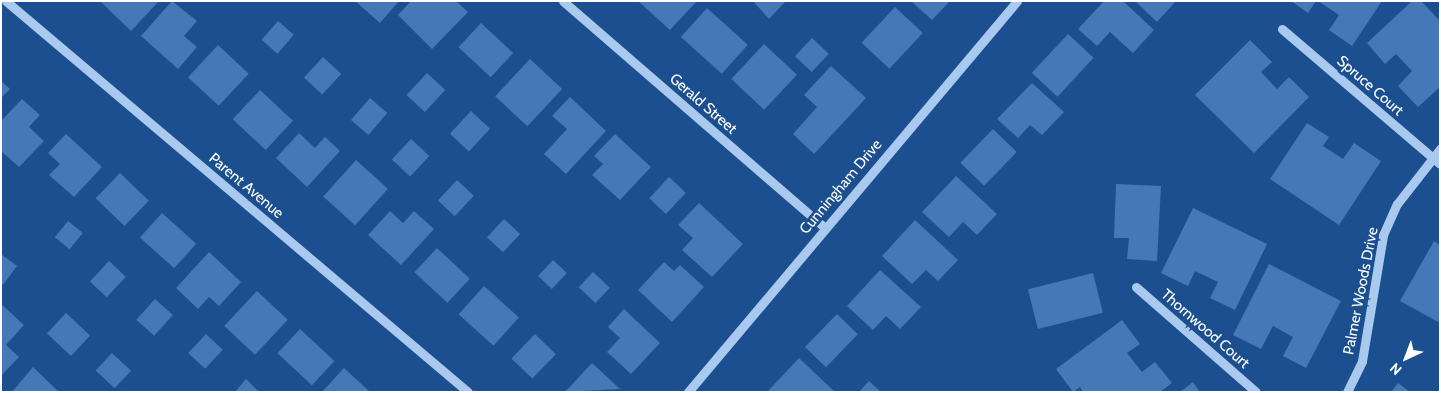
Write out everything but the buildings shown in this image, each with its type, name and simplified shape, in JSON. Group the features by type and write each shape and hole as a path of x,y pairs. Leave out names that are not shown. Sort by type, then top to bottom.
{"street":[{"name":"Parent Avenue","path":"6,1 468,392"},
{"name":"Gerald Street","path":"563,1 825,228"},
{"name":"Cunningham Drive","path":"688,392 1018,1"},
{"name":"Spruce Court","path":"1282,29 1440,164"},
{"name":"Palmer Woods Drive","path":"1347,392 1362,361 1383,236 1397,204 1440,148"},
{"name":"Thornwood Court","path":"1136,287 1256,392"}]}
